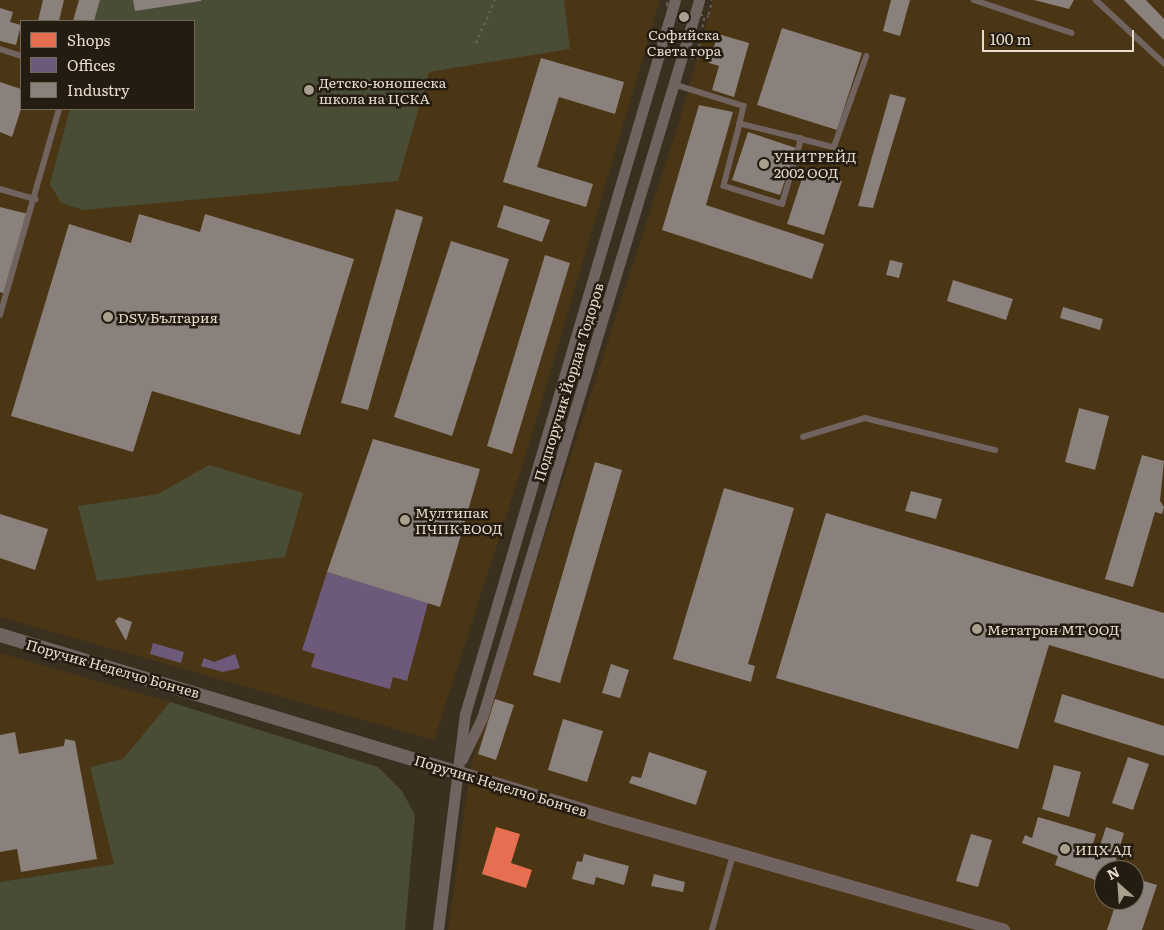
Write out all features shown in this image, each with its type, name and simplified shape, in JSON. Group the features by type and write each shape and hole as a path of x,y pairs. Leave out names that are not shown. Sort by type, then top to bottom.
{"street":[{"name":"Подпоручик Йордан Тодоров","path":"438,930 456,770 465,714 672,6"},
{"name":"Подпоручик Йордан Тодоров","path":"456,770 482,718 695,10"},
{"name":"Поручик Неделчо Бончев","path":"0,635 456,770 733,855 1003,930"}],"lane":[{"path":"974,0 1072,32"},
{"path":"1096,0 1164,62"},
{"path":"0,49 20,56"},
{"path":"740,124 834,147 866,57"},
{"path":"673,84 744,106 724,186 782,204 801,139"},
{"path":"0,315 2,298 36,199 59,110"},
{"path":"0,189 36,199"},
{"path":"803,437 865,418 995,450"},
{"path":"712,930 733,855"}],"path":[{"path":"476,43 495,0"},
{"path":"703,20 704,16 708,15 712,0"},
{"path":"695,10 704,16"},
{"path":"697,58 707,21"}],"shaded area":[{"path":"0,0 660,0 524,461 434,740 0,617"},
{"path":"713,0 1164,0 1164,930 448,930 471,764 680,119"},
{"path":"0,653 170,702 123,759 90,767 114,864 0,882"}],"green space":[{"name":"Детско-юношеска школа на ЦСКА","path":"100,0 564,0 570,49 429,72 398,181 83,210 61,203 50,184 70,110 195,110 195,20 94,20"},
{"path":"209,465 303,493 285,557 97,581 78,506 158,494"},
{"path":"170,702 378,767 402,791 415,815 405,930 0,930 0,882 114,864 90,767 123,759"}],"building: Shops":[{"path":"496,827 520,834 511,863 532,870 526,888 482,874"}],"building: Offices":[{"path":"327,572 428,603 407,681 393,677 390,689 311,667 315,654 302,650"},
{"path":"153,643 184,652 181,663 150,654"},
{"path":"235,654 240,668 223,672 201,666 204,658 214,662"}],"building: Industry":[{"path":"43,0 64,0 59,20 38,20"},
{"path":"79,0 100,0 94,20 73,20"},
{"path":"133,0 201,0 201,1 135,11"},
{"path":"891,0 910,0 900,36 883,31"},
{"path":"1034,0 1074,0 1069,9"},
{"path":"1124,0 1146,0 1164,19 1164,40"},
{"path":"0,8 13,12 10,22 20,25 20,29 16,45 0,41"},
{"path":"782,28 862,53 837,130 757,105"},
{"path":"718,34 749,43 734,97 712,90 719,66 709,63"},
{"path":"541,58 624,82 615,114 559,97 537,167 593,184 586,207 503,182"},
{"path":"0,82 20,89 21,110 12,137 0,132"},
{"path":"890,94 906,98 873,208 858,206"},
{"path":"699,105 733,112 706,205 824,244 812,279 662,230"},
{"name":"УНИТРЕЙД 2002 ООД","path":"748,132 796,148 780,195 732,180"},
{"path":"805,169 842,181 824,235 787,224"},
{"path":"504,205 550,220 542,242 497,227"},
{"path":"0,207 28,214 6,294 0,292"},
{"path":"396,209 423,217 368,410 341,403"},
{"path":"139,214 200,232 205,214 354,259 300,435 152,391 133,452 11,416 69,224 131,243"},
{"path":"451,241 509,259 452,436 394,417"},
{"path":"545,255 570,263 512,454 487,446"},
{"path":"890,260 903,263 899,278 886,275"},
{"path":"953,280 1013,299 1006,320 947,301"},
{"path":"1063,307 1103,319 1100,330 1060,318"},
{"path":"1079,408 1109,416 1095,470 1065,462"},
{"name":"Мултипак ПЧПК ЕООД","path":"373,439 480,469 440,607 327,572"},
{"path":"1142,455 1164,461 1160,501 1164,507 1162,514 1155,512 1133,587 1105,579"},
{"path":"595,462 622,470 560,683 533,675"},
{"path":"724,488 794,508 748,664 755,666 751,682 673,659"},
{"path":"911,491 942,499 936,519 905,511"},
{"name":"Метатрон МТ ООД","path":"826,513 1164,613 1164,679 1049,645 1018,749 776,678"},
{"path":"0,514 48,529 35,570 0,558"},
{"path":"119,617 132,622 126,641 115,621"},
{"path":"611,664 629,670 620,698 602,693"},
{"path":"1062,694 1164,726 1164,756 1054,722"},
{"path":"495,699 514,705 496,760 478,754"},
{"path":"563,719 603,731 587,782 548,770"},
{"path":"15,732 19,754 64,746 65,739 75,741 97,859 21,872 17,849 0,852 0,735"},
{"path":"649,752 707,771 696,805 629,783 632,776 641,778"},
{"path":"1128,757 1149,764 1133,810 1112,803"},
{"path":"1054,765 1081,772 1069,817 1042,809"},
{"name":"ИЦХ АД","path":"1038,817 1096,834 1089,856 1096,858 1106,827 1124,833 1116,860 1094,860 1094,880 1055,865 1058,856 1022,843 1025,835 1032,838"},
{"path":"971,834 992,840 978,887 956,881"},
{"path":"584,854 629,866 624,885 596,877 594,885 572,879 577,861 582,862"},
{"path":"654,874 685,882 683,892 651,886"},
{"path":"1144,881 1157,885 1142,930 1107,930 1114,910 1144,910"}],"place":[{"name":"Софийска Света гора","path":"684,17"},
{"name":"Детско-юношеска школа на ЦСКА","path":"309,90"},
{"name":"УНИТРЕЙД 2002 ООД","path":"764,164"},
{"name":"DSV България","path":"108,317"},
{"name":"Мултипак ПЧПК ЕООД","path":"405,520"},
{"name":"Метатрон МТ ООД","path":"977,629"},
{"name":"ИЦХ АД","path":"1065,849"}]}
